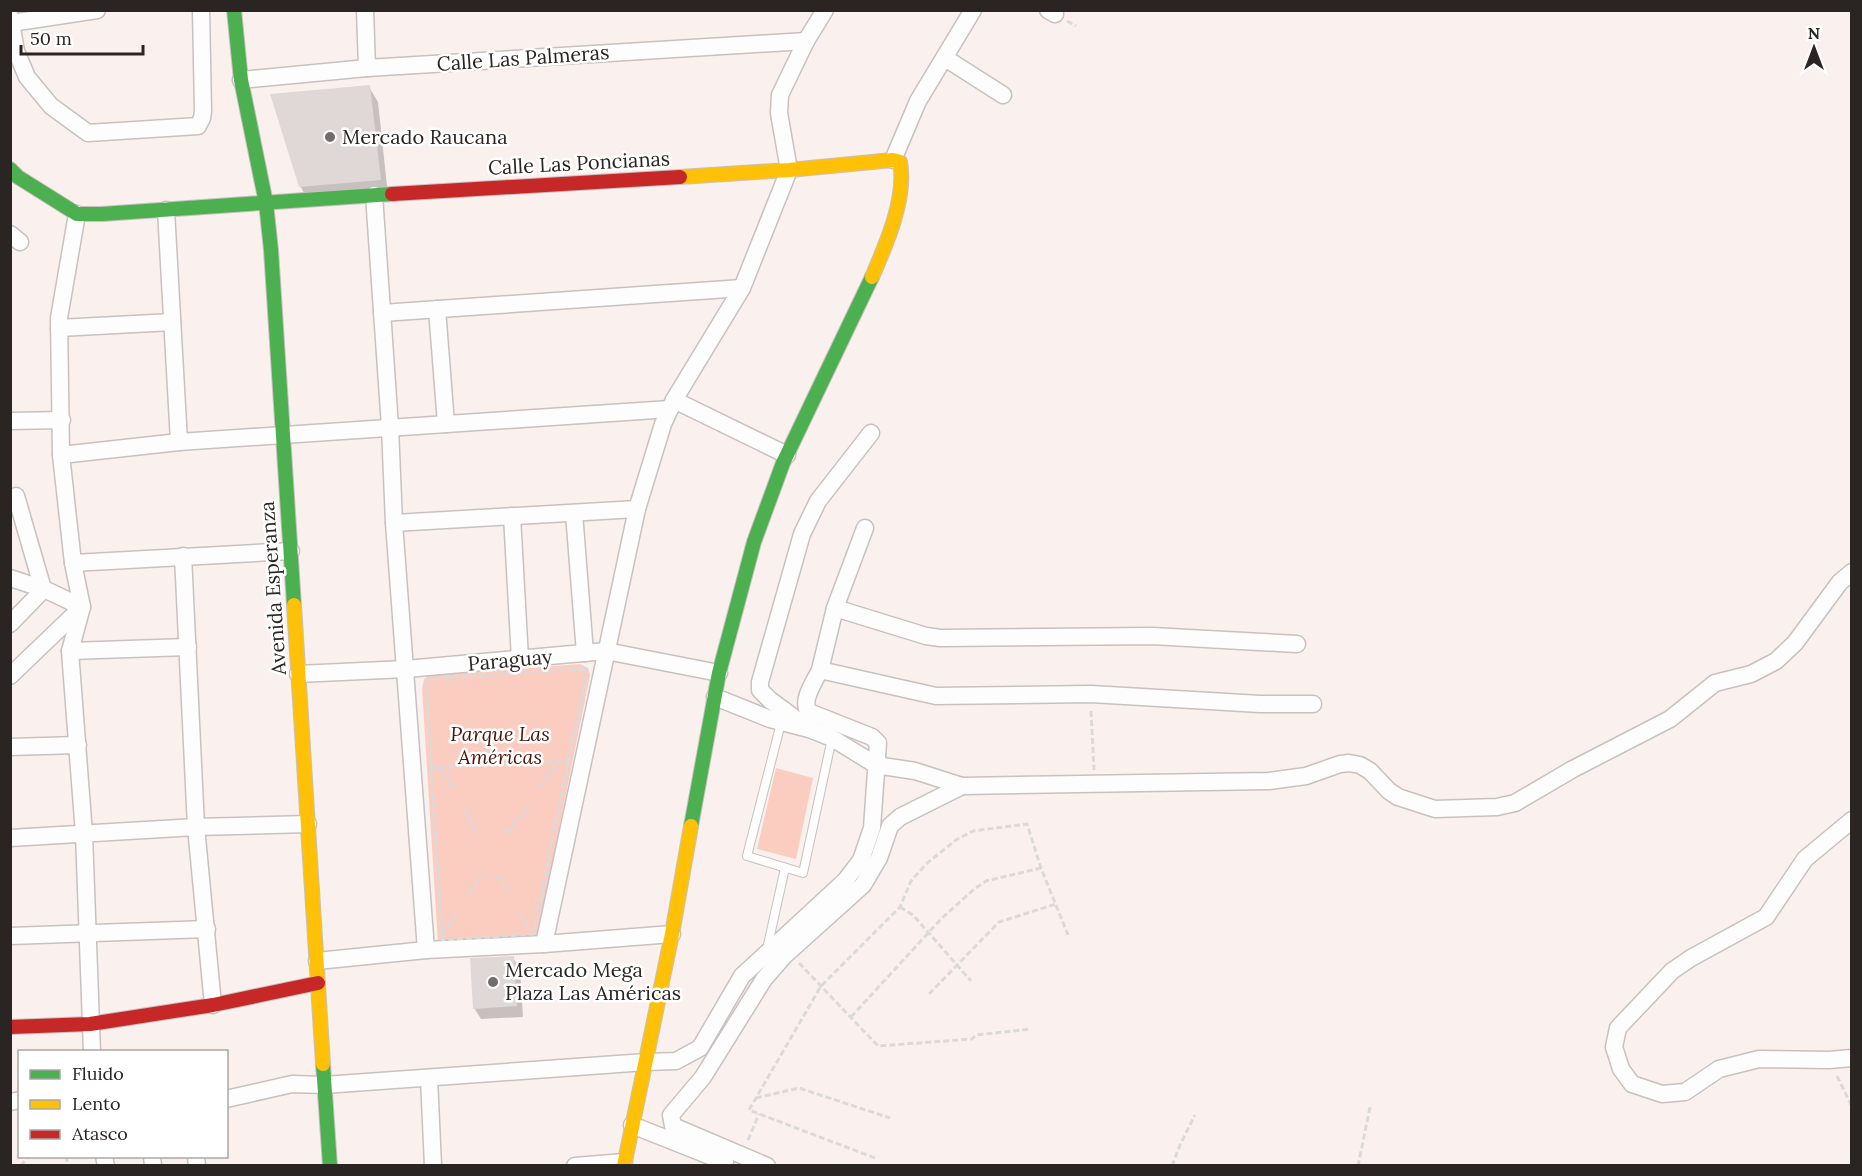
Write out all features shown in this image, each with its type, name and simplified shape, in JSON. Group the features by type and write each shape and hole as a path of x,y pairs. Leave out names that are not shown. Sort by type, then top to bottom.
{"street":[{"path":"97,10 11,20 16,51 27,77 51,106 88,133 198,126 203,111 201,10"},
{"name":"Avenida Esperanza","path":"234,10 241,80 266,203 272,250 330,1166"},
{"path":"365,10 367,68"},
{"path":"544,944 576,760 606,651 637,509 663,424 672,404 742,288 789,170 779,103 780,95 806,41 825,10"},
{"path":"575,1166 624,1164 672,934 719,673 754,542 787,455 870,283 894,224 902,172 900,162 893,160 918,101 973,10"},
{"name":"Calle Las Palmeras","path":"241,80 367,68 806,41"},
{"path":"945,58 1003,95"},
{"name":"Calle Las Poncianas","path":"77,214 789,170 893,160"},
{"path":"10,169 18,177 77,214 59,318 61,455 73,563 82,607 70,651 84,834 92,1050"},
{"path":"374,195 390,427 394,523 413,769 431,940"},
{"path":"166,210 179,442"},
{"path":"382,313 742,288"},
{"path":"437,309 446,424"},
{"path":"59,328 172,322"},
{"path":"61,455 179,442 446,424 672,404 787,455"},
{"path":"10,421 62,420"},
{"path":"809,729 770,700 760,690 760,682 802,534 818,501 871,432"},
{"path":"16,496 44,589"},
{"path":"394,523 637,509"},
{"path":"574,513 585,653"},
{"path":"512,516 520,659"},
{"path":"228,1099 292,1084 324,1085 676,1061 700,1048 742,976 845,881 861,860 872,828 879,747 877,739 809,712 805,702 820,670 835,608 865,528"},
{"path":"73,563 291,551"},
{"path":"183,556 196,827 213,1005"},
{"path":"715,697 781,723 809,729 832,738 876,765 915,771 962,786 1269,781 1305,776 1349,763 1360,765 1370,771 1398,797 1435,809 1497,807 1515,803 1573,769 1670,719 1715,683 1751,674 1776,661 1795,643 1840,582 1851,572"},
{"path":"10,578 44,589 82,607"},
{"path":"10,624 44,589"},
{"path":"10,676 82,607"},
{"path":"835,608 926,636 940,638 1152,636 1297,644"},
{"path":"70,651 188,647"},
{"name":"Paraguay","path":"298,674 406,669 606,651 719,673"},
{"path":"820,670 936,696 1091,694 1249,703 1313,704"},
{"path":"10,747 78,745"},
{"path":"730,1158 673,1125 671,1115 703,1077 764,979 788,951 863,885 879,858 890,826 900,817 962,786"},
{"path":"1851,820 1805,859 1766,917 1691,958 1672,971 1618,1028 1614,1047 1621,1070 1632,1084 1662,1094 1685,1092 1719,1070 1759,1059 1851,1058"},
{"path":"10,838 196,827 308,824"},
{"path":"10,936 207,929"},
{"path":"317,961 431,940 544,944 672,934"},
{"path":"10,1027 90,1024 213,1005 318,982"},
{"path":"429,1078 433,1166"},
{"path":"632,1125 730,1158 767,1166"}],"lane":[{"path":"781,723 747,856 803,873 832,738"},
{"path":"766,953 785,868"}],"path":[{"path":"583,669 586,675 576,760 532,934 431,940 431,768 425,688 429,680 583,669"},
{"path":"1091,694 1094,784"},
{"path":"413,769 576,760"},
{"path":"541,787 557,762"},
{"path":"441,767 454,788"},
{"path":"507,833 529,807"},
{"path":"464,809 478,833"},
{"path":"875,1158 749,1110 821,986 900,907 911,881 926,864 956,840 974,831 1027,824 1068,935"},
{"path":"851,1017 941,919 986,881 1041,867"},
{"path":"469,893 482,873"},
{"path":"497,875 509,892"},
{"path":"929,994 999,922 1057,904"},
{"path":"900,907 913,915 971,981"},
{"path":"431,940 457,913"},
{"path":"788,951 878,1046 972,1039 976,1035 1031,1029"},
{"path":"1829,1060 1851,1107"},
{"path":"756,1098 799,1088 890,1118"},
{"path":"1358,1166 1370,1107"},
{"path":"730,1158 759,1114"},
{"path":"1172,1166 1196,1114"}],"green space":[{"name":"Parque Las Américas","path":"580,664 588,668 590,675 537,938 438,944 422,688 424,679 428,676"},
{"path":"776,768 813,778 796,859 757,849"}],"building":[{"name":"Mercado Raucana","path":"370,85 381,180 299,187 270,94"},
{"name":"Mercado Mega Plaza Las Américas","path":"514,956 517,1006 473,1009 470,958"}],"traffic: fast":[{"path":"234,10 241,80 266,203 271,250 294,605"},
{"path":"10,169 18,177 77,214 392,194"},
{"path":"691,826 719,673 754,542 783,463 872,277"},
{"path":"323,1064 330,1166"}],"traffic: slow":[{"path":"680,177 893,160 900,162 901,190 898,205 889,236 872,277"},
{"path":"294,605 323,1064"},
{"path":"624,1166 672,934 691,826"}],"traffic: jam":[{"path":"392,194 680,177"},
{"path":"10,1027 90,1024 213,1005 318,983"}],"place":[{"name":"Mercado Raucana","path":"330,137"},
{"name":"Mercado Mega Plaza Las Américas","path":"493,982"}]}
